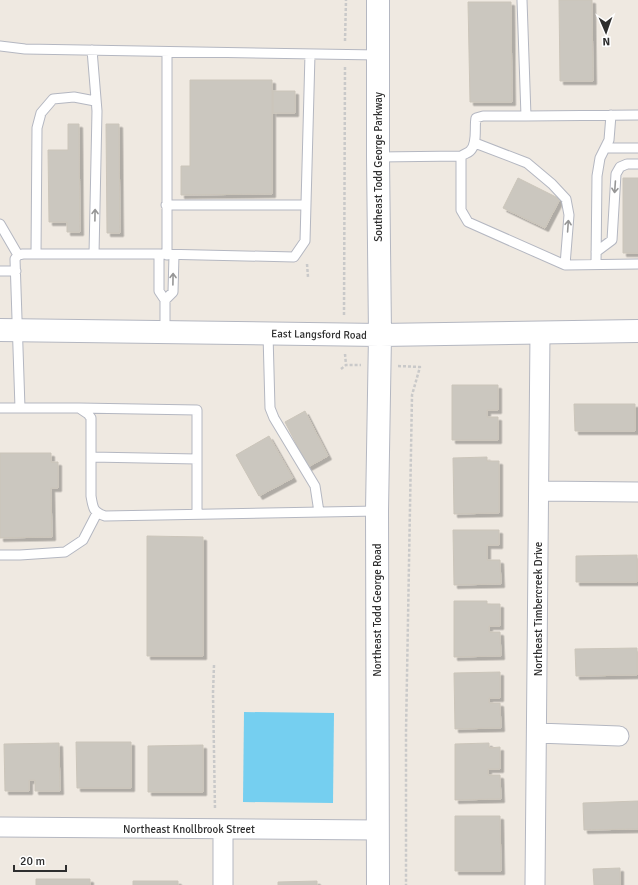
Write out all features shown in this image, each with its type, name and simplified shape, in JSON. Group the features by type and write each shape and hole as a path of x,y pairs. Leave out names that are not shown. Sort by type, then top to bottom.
{"main road":[{"name":"Southeast Todd George Parkway","path":"378,0 380,335"},
{"name":"East Langsford Road","path":"9,330 380,335 638,331"},
{"name":"Northeast Todd George Road","path":"378,885 377,511 380,335"}],"street":[{"name":"Northeast Timbercreek Drive","path":"535,885 540,333"},
{"path":"539,491 638,492"},
{"path":"537,733 619,736"},
{"path":"219,823 224,885"},
{"name":"Northeast Knollbrook Street","path":"0,827 219,823 378,830"}],"lane":[{"path":"522,0 526,116"},
{"path":"0,46 25,49 378,55"},
{"path":"92,50 97,112 94,254"},
{"path":"165,300 173,292 166,255 167,52"},
{"path":"18,255 94,254 294,257 305,241 310,54"},
{"path":"36,254 37,128 41,113 53,99 74,97 96,101"},
{"path":"596,264 597,176 600,158 608,140 611,115"},
{"path":"378,157 461,156 471,150 475,143 474,126 476,118 484,116 638,115"},
{"path":"475,143 527,164 552,184 566,199 569,215 565,265"},
{"path":"605,148 638,148"},
{"path":"461,156 461,210 468,222 565,265 638,264"},
{"path":"596,252 612,240 616,174 620,167 627,164 638,164"},
{"path":"166,204 306,205"},
{"path":"0,224 18,255"},
{"path":"18,255 15,259 16,271 9,330 20,408"},
{"path":"165,332 165,300 159,291 166,255"},
{"path":"0,271 16,271"},
{"path":"268,334 270,408 274,418 315,486 319,512"},
{"path":"0,408 197,410 197,514"},
{"path":"79,408 91,418 91,496 93,507 97,513 105,516 377,511"},
{"path":"91,458 197,459"},
{"path":"0,554 20,555 64,552 83,540 97,513"}],"path":[{"path":"345,27 346,0"},
{"path":"343,298 346,77"},
{"path":"307,264 308,277"},
{"path":"406,885 406,732 412,395 420,367"},
{"path":"214,665 213,693 219,823"}],"water":[{"path":"244,712 334,713 333,803 243,802"}],"building":[{"path":"559,0 592,0 593,81 560,81"},
{"path":"468,2 511,2 512,102 470,102"},
{"path":"190,80 272,80 272,194 181,195 181,166 190,166"},
{"path":"273,91 295,91 295,113 273,113"},
{"path":"68,124 79,124 80,232 67,232 67,222 49,222 48,150 68,150"},
{"path":"106,124 119,124 120,233 107,233"},
{"path":"518,178 560,199 545,228 503,208"},
{"path":"623,178 638,178 638,253 623,253"},
{"path":"452,385 498,385 498,410 487,410 487,417 498,417 498,440 452,440"},
{"path":"574,404 635,404 635,431 575,431"},
{"path":"305,411 328,456 308,467 285,422"},
{"path":"269,436 293,478 259,496 236,455"},
{"path":"0,453 51,453 51,462 58,462 58,488 51,488 52,537 0,538"},
{"path":"487,457 487,461 499,461 499,513 454,514 453,458"},
{"path":"453,530 499,530 499,545 487,545 487,560 500,560 501,584 454,585"},
{"path":"147,536 203,537 203,656 147,656"},
{"path":"637,555 637,582 576,582 576,556"},
{"path":"454,601 487,601 487,604 500,604 500,626 489,626 489,632 500,632 501,656 454,657"},
{"path":"637,648 637,675 576,676 575,649"},
{"path":"500,672 500,698 489,698 489,703 500,703 501,728 455,729 454,673"},
{"path":"76,742 131,742 131,788 77,788"},
{"path":"59,743 60,791 35,791 35,780 29,780 29,791 5,791 4,744"},
{"path":"489,743 489,748 500,747 500,769 488,769 488,775 500,775 501,799 455,800 455,744"},
{"path":"203,745 203,792 148,792 148,746"},
{"path":"638,801 638,829 584,830 583,803"},
{"path":"455,816 500,816 501,871 455,871"},
{"path":"620,868 620,885 594,885 593,869"},
{"path":"36,879 90,879 90,885 36,885"},
{"path":"133,881 178,881 178,885 133,885"},
{"path":"317,881 317,885 278,885 278,882"}]}
